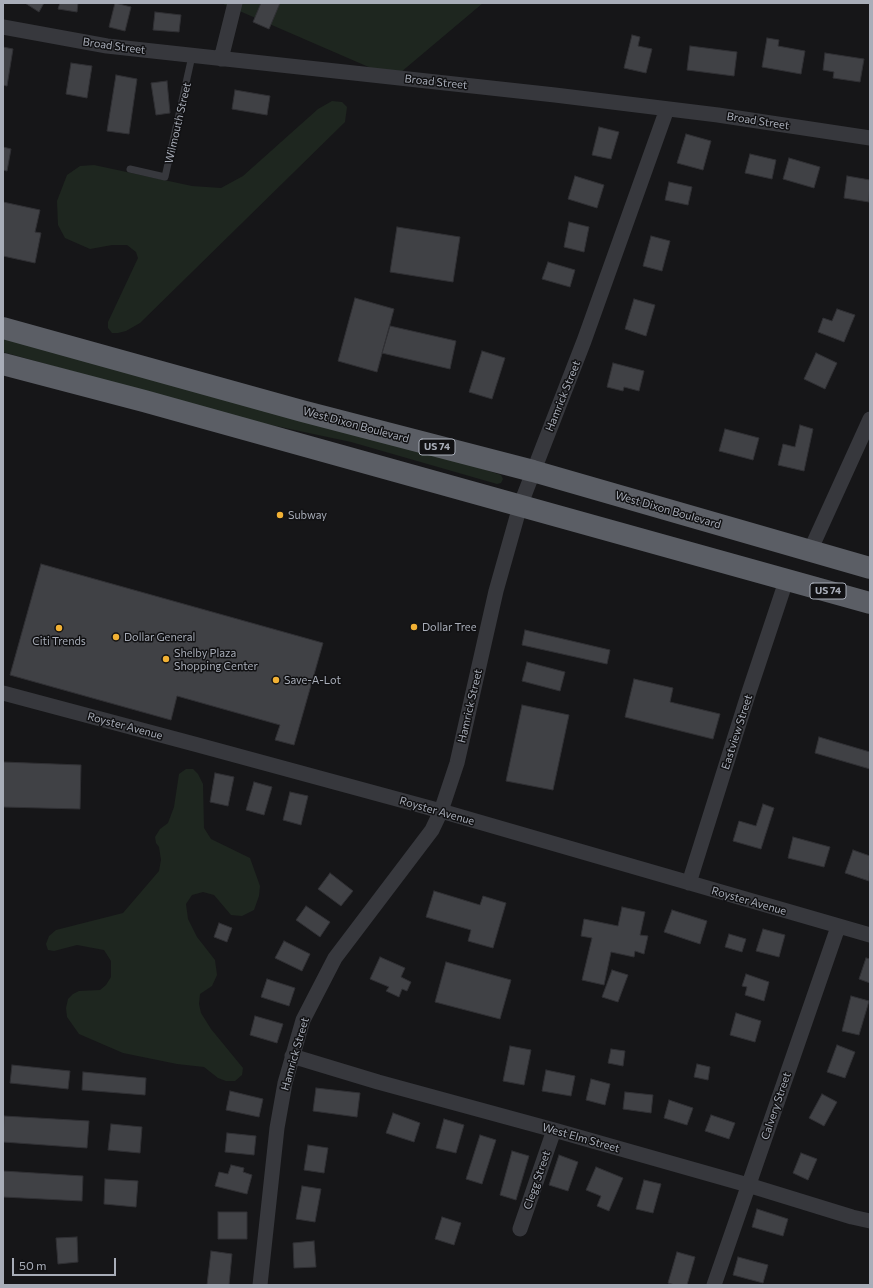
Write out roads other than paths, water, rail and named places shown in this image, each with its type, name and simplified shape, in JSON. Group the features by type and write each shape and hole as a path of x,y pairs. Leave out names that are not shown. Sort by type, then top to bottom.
{"highway":[{"name":"West Dixon Boulevard","path":"3,328 302,411 533,471 870,568"},
{"name":"US 74","path":"3,364 152,403 786,581 870,603"}],"street":[{"path":"221,59 235,3"},
{"name":"Broad Street","path":"3,27 107,46 555,95 718,115 870,138"},
{"name":"Hamrick Street","path":"260,1285 277,1128 285,1083 303,1020 335,958 432,830 441,811 457,763 496,591 520,506 584,341 667,109"},
{"path":"810,551 870,418"},
{"name":"Eastview Street","path":"689,883 748,695 786,581"},
{"name":"Royster Avenue","path":"3,694 441,811 870,935"},
{"name":"Calvery Street","path":"714,1285 838,926"},
{"name":"West Elm Street","path":"292,1056 378,1082 554,1130 870,1221"},
{"name":"Clegg Street","path":"520,1229 554,1130"}],"lane":[{"name":"Wilmouth Street","path":"130,169 166,177 192,56"}],"place":[{"name":"Subway","path":"280,515"},
{"name":"Dollar Tree","path":"414,627"},
{"name":"Citi Trends","path":"59,628"},
{"name":"Dollar General","path":"116,637"},
{"name":"Shelby Plaza Shopping Center","path":"166,659"},
{"name":"Save-A-Lot","path":"276,680"}]}
